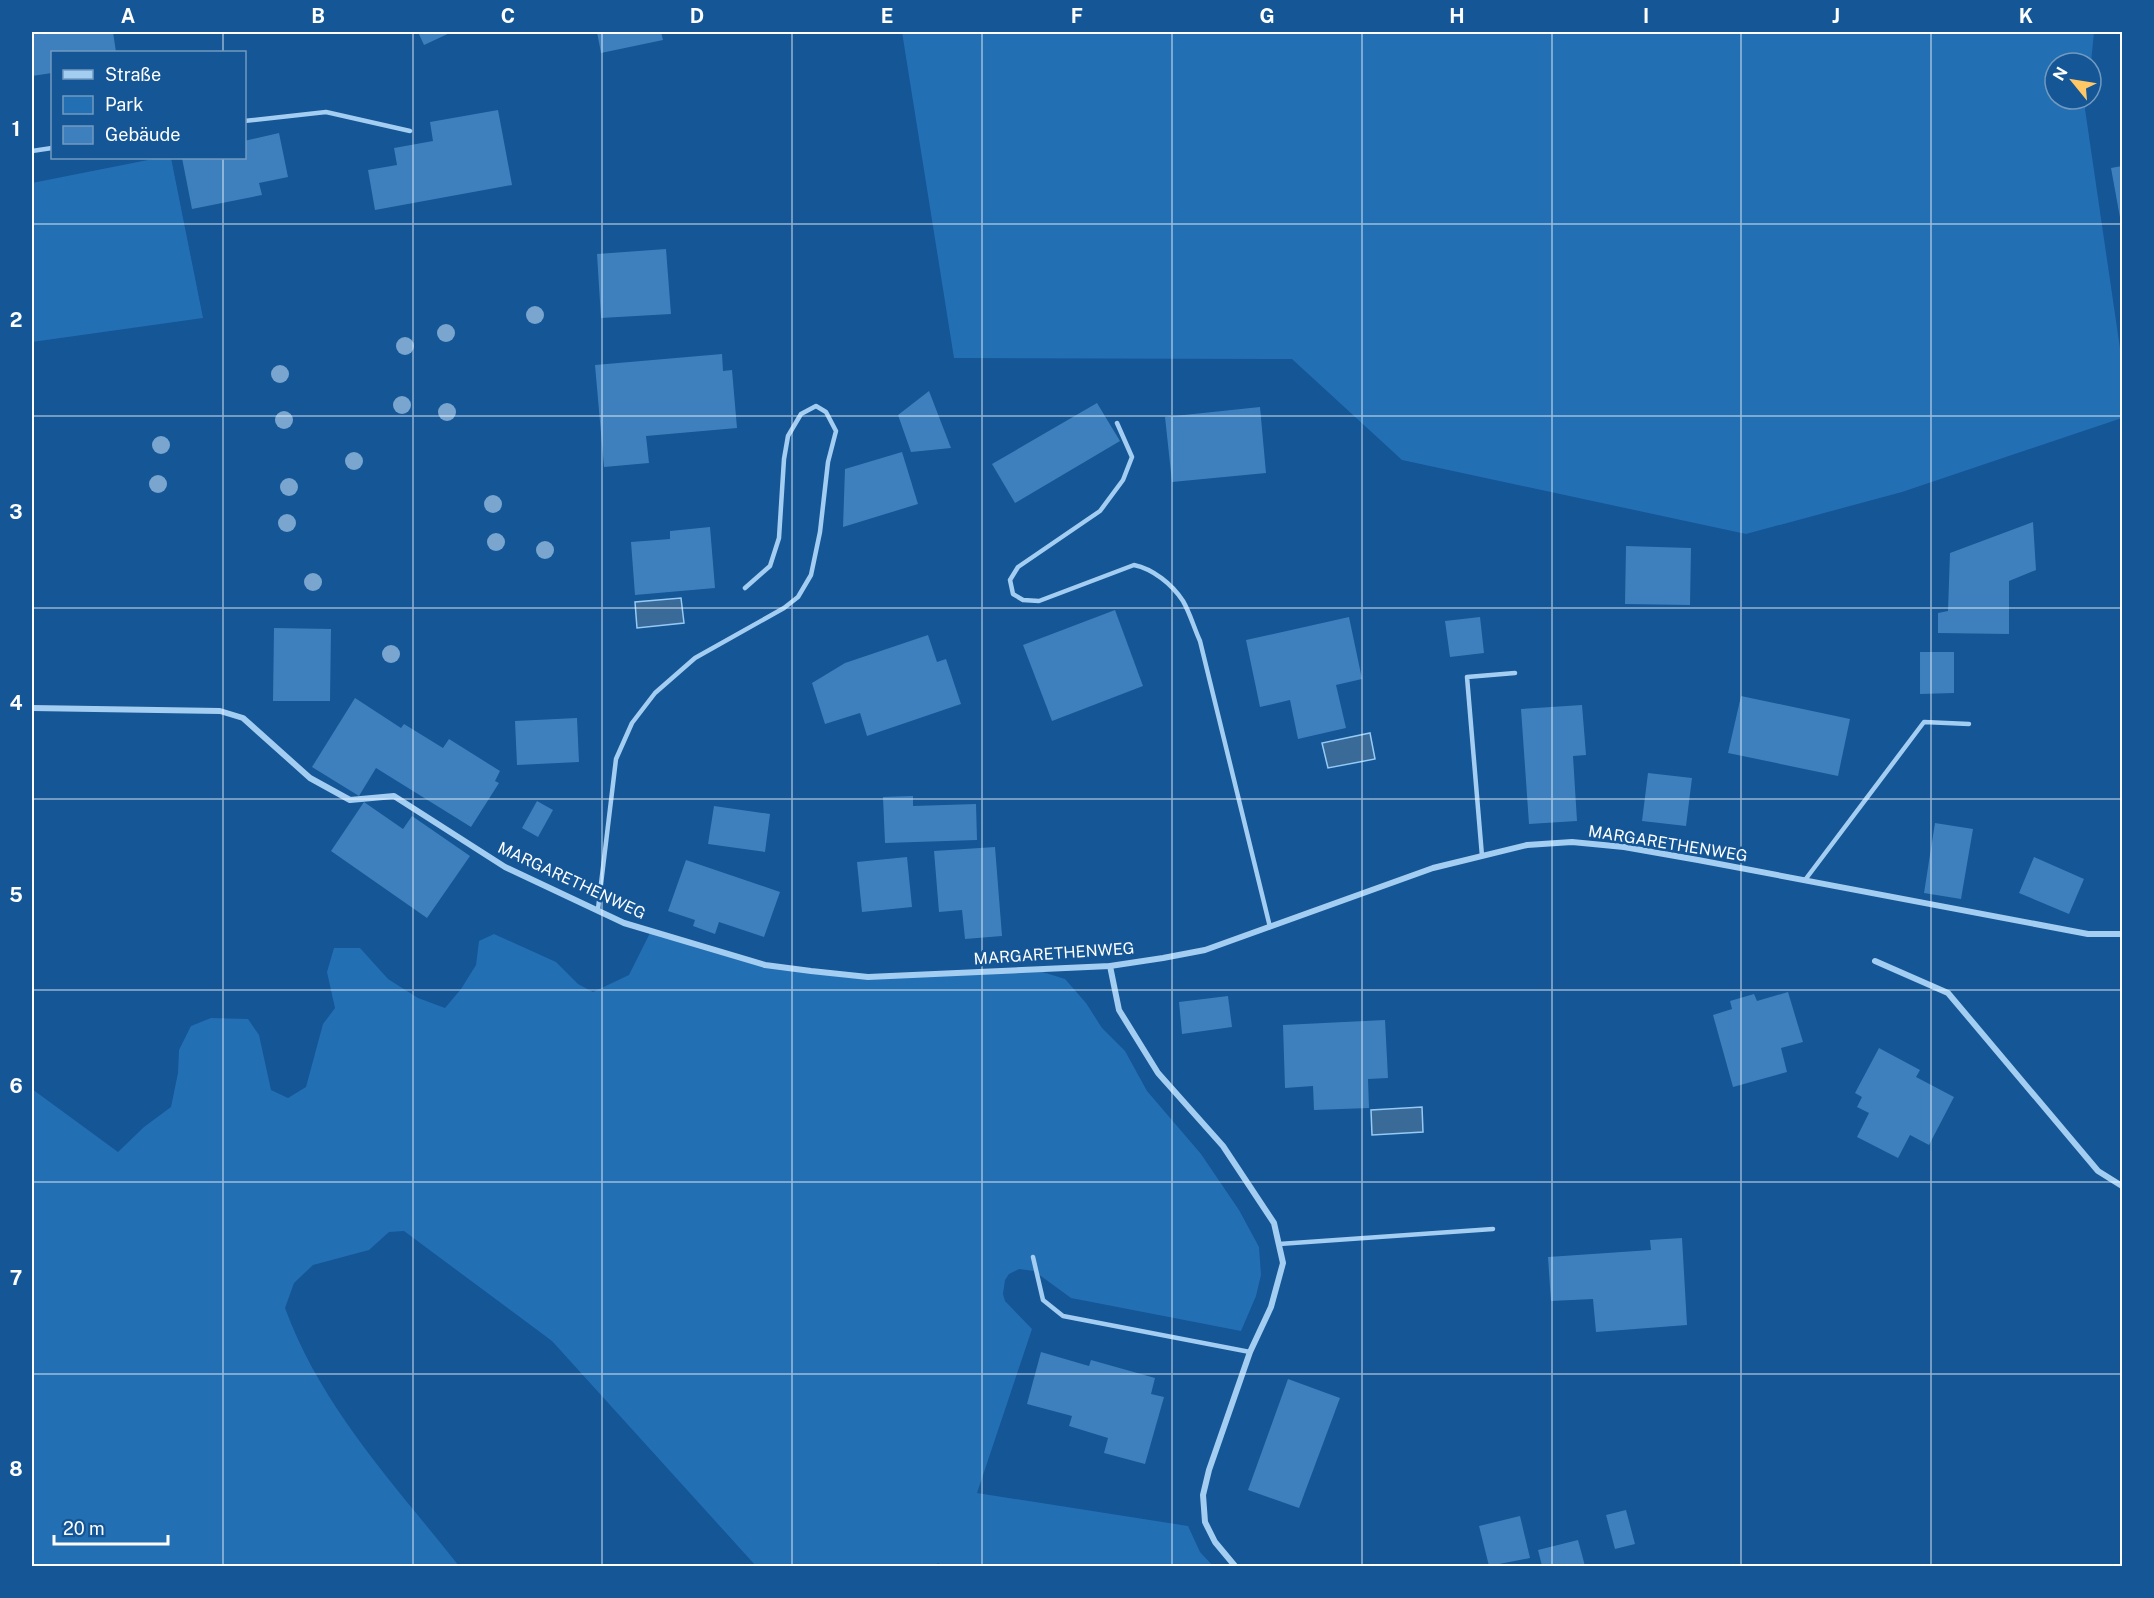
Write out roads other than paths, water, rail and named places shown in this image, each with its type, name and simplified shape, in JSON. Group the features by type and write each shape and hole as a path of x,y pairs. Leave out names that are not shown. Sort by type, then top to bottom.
{"street":[{"name":"MARGARETHENWEG","path":"32,708 220,711 243,718 310,778 350,800 394,796 505,867 624,922 765,965 811,971 868,977 1110,966 1205,950 1433,868 1527,845 1572,842 1623,847 2088,934 2122,934"},
{"path":"1875,961 1948,993 2098,1171 2122,1186"},
{"path":"1110,966 1119,1010 1158,1073 1223,1146 1274,1223 1283,1263 1271,1307 1250,1352 1209,1470 1203,1495 1205,1522 1215,1542 1235,1566"}],"lane":[{"path":"246,121 326,112 410,131"},
{"path":"32,151 51,148"},
{"path":"598,909 616,759 632,723 655,693 695,658 784,608 798,597 811,575 820,532 828,462 836,431 826,412 816,406 801,414 788,436 784,459 779,538 770,566 745,588"},
{"path":"1117,423 1132,457 1123,480 1100,511 1018,567 1010,580 1013,594 1023,600 1039,600 1134,565 1158,575 1182,600 1200,641 1270,927"},
{"path":"1482,856 1467,677 1515,673"},
{"path":"1806,880 1924,722 1969,724"},
{"path":"1279,1244 1493,1229"},
{"path":"1033,1257 1042,1300 1063,1316 1250,1352"}]}
